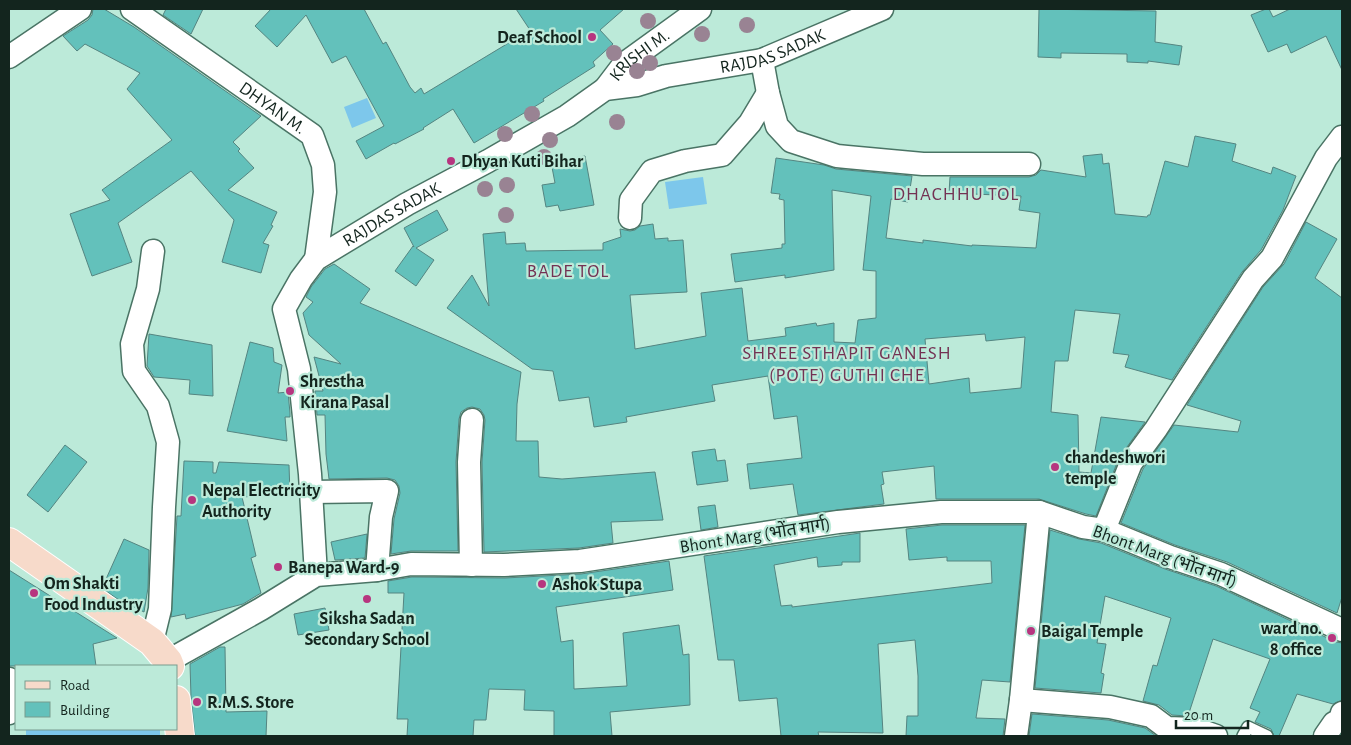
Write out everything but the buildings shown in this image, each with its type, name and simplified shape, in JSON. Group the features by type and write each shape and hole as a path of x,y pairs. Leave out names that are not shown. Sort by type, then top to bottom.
{"main road":[{"path":"9,542 163,656"},
{"path":"178,718 180,736"}],"street":[{"path":"9,56 80,9"},
{"name":"DHYAN M.","path":"132,9 312,135 323,165 325,192 316,259"},
{"name":"KRISHI M.","path":"605,89 624,64 700,9"},
{"name":"RAJDAS SADAK","path":"316,575 311,492 298,369 284,309 301,279 316,259 407,204 488,161 566,116 605,89 637,85 666,76 762,60 882,9"},
{"path":"762,60 777,126 791,140 837,156 923,164 1029,164"},
{"path":"630,218 631,200 652,171 684,161 722,156 750,123 768,93"},
{"path":"1104,530 1131,463 1167,414 1254,279 1272,258 1326,158 1342,137"},
{"path":"153,251 148,289 132,344 134,371 158,406 168,442 160,609 163,656"},
{"path":"471,565 468,462 472,420"},
{"path":"311,492 387,491 381,518 377,570"},
{"name":"Bhont Marg (भाेंत मार्ग)","path":"163,656 261,609 316,575 377,570 411,564 471,565 580,561 746,535 857,520 941,512 1039,512 1083,527 1104,530 1170,557 1221,574 1342,630"},
{"path":"1016,736 1022,700 1039,512"},
{"path":"1022,700 1110,707 1150,716 1167,728 1196,729 1216,736"},
{"path":"1325,736 1334,723 1340,720 1342,713"}],"lane":[{"path":"1243,736 1248,727 1267,736"}],"water":[{"path":"367,98 376,118 352,128 344,107"},
{"path":"703,177 707,204 669,209 665,182"},
{"path":"26,730 160,730 160,736 26,736"}],"place":[{"name":"Deaf School","path":"592,37"},
{"name":"Dhyan Kuti Bihar","path":"451,161"},
{"name":"Shrestha Kirana Pasal","path":"290,391"},
{"name":"chandeshwori temple","path":"1055,467"},
{"name":"Nepal Electricity Authority","path":"192,500"},
{"name":"Banepa Ward-9","path":"278,567"},
{"name":"Ashok Stupa","path":"542,584"},
{"name":"Om Shakti Food Industry","path":"34,593"},
{"name":"Siksha Sadan Secondary School","path":"367,599"},
{"name":"Baigal Temple","path":"1031,631"},
{"name":"ward no. 8 office","path":"1332,638"},
{"name":"R.M.S. Store","path":"197,702"}],"district":[{"name":"DHACHHU TOL","path":"956,193"},
{"name":"BADE TOL","path":"568,270"},
{"name":"SHREE STHAPIT GANESH (POTE) GUTHI CHE","path":"847,363"}]}
